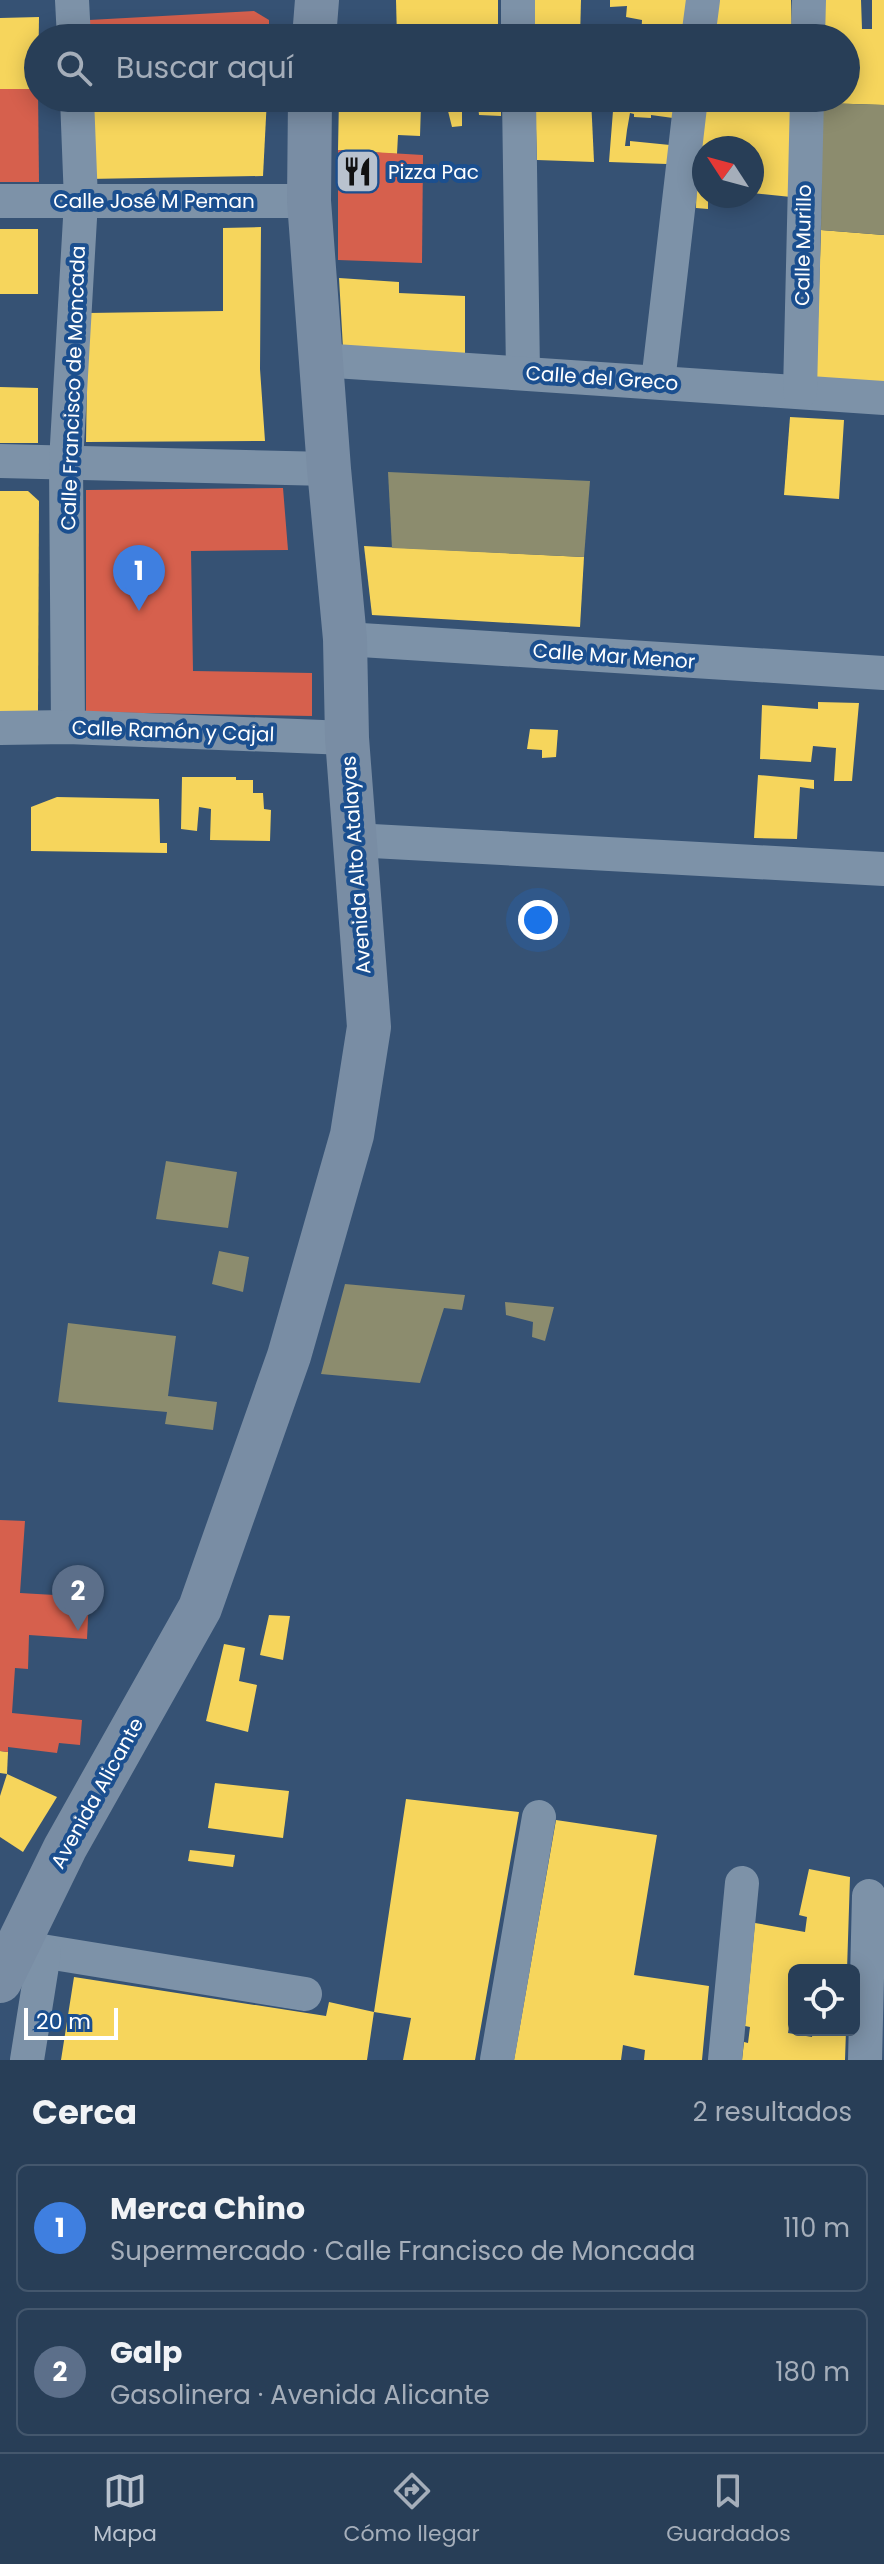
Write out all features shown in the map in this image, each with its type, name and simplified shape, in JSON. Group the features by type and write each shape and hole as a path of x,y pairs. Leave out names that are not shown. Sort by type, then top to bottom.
{"main road":[{"path":"315,24 317,0"},
{"name":"Avenida Alto Atalayas","path":"200,1608 289,1356 352,1135 369,1027 347,738 345,639 309,201 310,112"},
{"name":"Avenida Alicante","path":"20,1960 65,1848 200,1608"}],"street":[{"path":"72,0 73,24"},
{"path":"518,0 518,24"},
{"path":"700,24 703,0"},
{"path":"808,24 809,0"},
{"name":"Calle Francisco de Moncada","path":"68,727 66,462 81,201 78,112"},
{"path":"519,112 523,373"},
{"path":"658,382 689,112"},
{"name":"Calle Murillo","path":"800,392 807,112"},
{"name":"Calle José M Peman","path":"0,201 309,201"},
{"name":"Calle del Greco","path":"320,360 884,398"},
{"path":"0,461 329,469"},
{"name":"Calle Mar Menor","path":"345,639 884,673"},
{"name":"Calle Ramón y Cajal","path":"0,728 68,727 347,738"},
{"path":"354,840 884,869"},
{"path":"497,2060 539,1817"},
{"path":"725,2060 742,1883"},
{"path":"865,2060 869,1896"},
{"path":"27,2060 20,1960 305,1994"}],"building: Viviendas":[{"path":"396,0 498,0 498,24 397,24"},
{"path":"533,0 581,0 580,24 533,24"},
{"path":"610,0 688,0 685,24 642,24 642,20 626,17 627,6 610,7"},
{"path":"715,0 791,0 792,24 712,24"},
{"path":"822,0 861,0 862,29 872,29 872,0 884,0 884,105 860,104 860,24 822,24"},
{"path":"39,17 39,24 24,24 24,89 0,89 0,18"},
{"path":"89,112 266,112 263,176 88,179"},
{"path":"339,112 421,112 420,136 398,135 397,154 338,150"},
{"path":"448,112 462,112 462,126 452,127"},
{"path":"479,112 501,112 501,116 479,115"},
{"path":"535,112 592,112 594,162 537,160"},
{"path":"613,112 674,112 673,118 651,115 651,118 634,117 630,113 627,130 625,146 630,146 630,141 670,145 667,164 609,162"},
{"path":"703,112 792,112 791,197 764,194 764,136 701,136"},
{"path":"261,227 260,369 265,441 86,442 88,313 223,311 223,228"},
{"path":"0,229 38,229 38,294 0,294"},
{"path":"821,230 884,235 884,383 816,379"},
{"path":"339,278 399,282 399,293 465,296 465,356 343,348"},
{"path":"0,387 38,388 38,443 0,443"},
{"path":"790,417 844,420 839,499 784,495"},
{"path":"0,491 28,491 39,501 38,712 0,712"},
{"path":"364,546 584,557 580,627 372,615"},
{"path":"818,702 859,703 852,781 834,781 836,748 813,746 811,762 760,759 762,705 818,709"},
{"path":"530,729 558,730 556,757 542,758 542,750 527,749"},
{"path":"758,775 814,780 814,789 800,787 797,839 754,838"},
{"path":"182,777 253,780 253,793 263,793 264,809 271,810 270,841 210,840 211,809 199,807 197,831 181,829"},
{"path":"57,797 159,799 160,843 167,843 167,853 31,851 31,807"},
{"path":"269,1615 290,1616 283,1660 260,1655"},
{"path":"224,1644 245,1648 239,1681 257,1685 248,1732 206,1721"},
{"path":"0,1751 8,1752 7,1774 0,1773"},
{"path":"7,1774 57,1797 23,1852 0,1837 0,1796"},
{"path":"215,1783 289,1791 283,1838 208,1828"},
{"path":"406,1799 519,1812 475,2060 403,2060 411,2018 374,2012"},
{"path":"556,1820 657,1835 634,1975 709,1986 702,2060 644,2060 645,2050 623,2045 621,2060 514,2060"},
{"path":"190,1850 235,1855 233,1867 188,1861"},
{"path":"809,1869 850,1877 847,1964 788,1964 788,2036 846,2036 845,2060 742,2060 750,2027 745,2026 755,1923 805,1932 807,1917 799,1915"},
{"path":"74,1977 326,2016 329,2002 374,2012 367,2060 61,2060"}],"building: Comercios":[{"path":"254,11 269,20 269,24 89,24 89,20"},
{"path":"0,89 24,89 24,112 38,112 39,182 0,182"},
{"path":"338,150 423,155 422,263 338,260"},
{"path":"283,488 288,550 191,551 193,671 312,673 312,716 86,712 86,490"},
{"path":"0,1520 25,1521 20,1593 89,1597 87,1639 29,1635 28,1669 15,1668 12,1713 82,1720 80,1745 59,1743 57,1753 8,1747 8,1752 0,1751"}],"building: Industria":[{"path":"860,104 884,105 884,235 821,230 822,112 860,112"},
{"path":"388,472 590,481 584,557 392,548"},
{"path":"166,1161 237,1172 228,1228 156,1219"},
{"path":"219,1251 249,1257 243,1292 212,1284"},
{"path":"345,1284 465,1295 462,1310 444,1308 420,1383 321,1374"},
{"path":"505,1302 554,1307 545,1341 532,1337 533,1322 506,1315"},
{"path":"68,1323 176,1336 168,1396 217,1402 213,1430 165,1424 167,1412 58,1402"}],"place":[{"name":"Pizza Pac","path":"357,172"},
{"name":"Merca Chino","path":"139,611"},
{"name":"Galp","path":"78,1631"}]}
